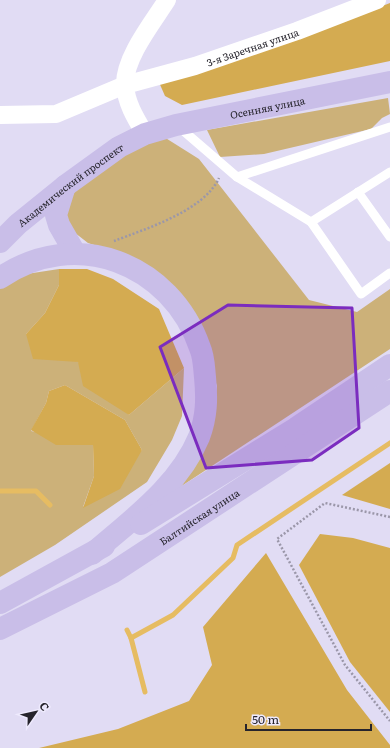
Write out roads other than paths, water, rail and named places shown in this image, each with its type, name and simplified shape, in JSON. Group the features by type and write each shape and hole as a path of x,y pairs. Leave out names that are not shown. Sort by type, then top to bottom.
{"main road":[{"name":"Осенняя улица","path":"145,134 176,125 390,82"},
{"name":"Академический проспект","path":"0,242 18,224 65,186 119,147 145,134"},
{"path":"65,186 56,215 59,225 75,253"},
{"path":"0,278 15,267 37,258 75,253 127,265 154,281 173,300 188,321 201,348 207,401 199,436 183,467 154,499 92,554"},
{"path":"0,603 92,554 296,428 390,365"},
{"name":"Балтийская улица","path":"0,629 112,573 390,391"},
{"path":"0,646 112,573"}],"street":[{"path":"145,134 133,113 125,86 131,58 167,0"},
{"name":"3-я Заречная улица","path":"125,86 195,66 377,0"},
{"path":"0,115 56,114 125,86"}],"lane":[{"path":"176,125 237,177 311,222 361,294 390,273"},
{"path":"237,177 390,128"},
{"path":"311,222 390,172"},
{"path":"358,192 390,237"}],"waterway":[{"path":"131,638 173,615 233,558 237,545 390,443"},
{"path":"0,491 36,491 50,505"},
{"path":"127,630 131,638 145,692"}]}
